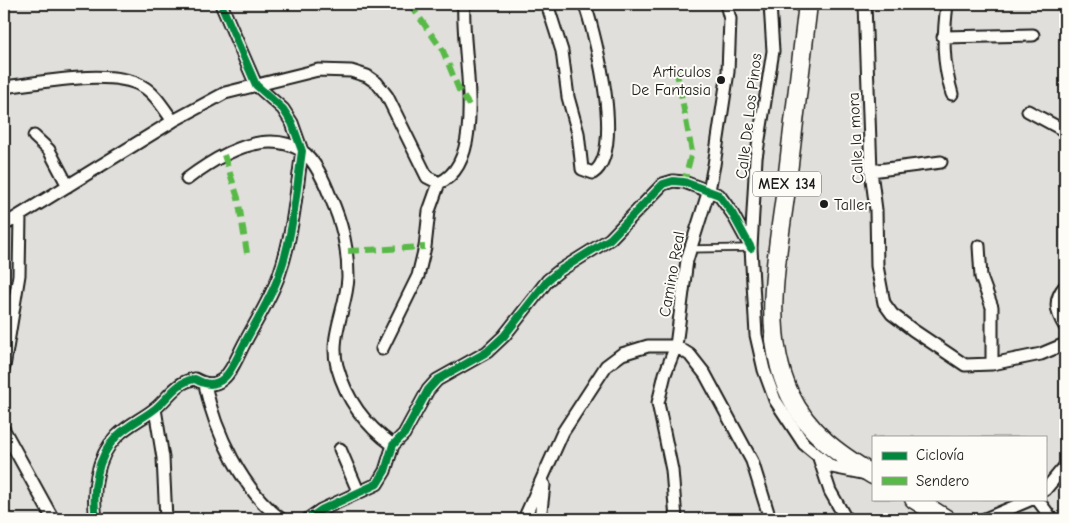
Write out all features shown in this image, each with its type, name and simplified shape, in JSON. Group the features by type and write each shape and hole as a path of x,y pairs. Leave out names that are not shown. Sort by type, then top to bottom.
{"main road":[{"name":"MEX 134","path":"808,4 774,295 777,345 790,394 804,420 834,450 872,475"},
{"path":"915,500 938,517"}],"street":[{"path":"221,4 256,85 283,109 292,123 302,151 314,164 336,210 348,251 348,280 336,341 337,367 352,402 361,416 393,445"},
{"path":"382,349 418,276 425,248 429,211 439,183 454,174 467,138 469,105 464,4"},
{"path":"547,4 562,51 568,97 578,133 582,169 592,173 601,163 606,149 608,122 593,29 586,8"},
{"name":"Camino Real","path":"676,519 672,470 658,402 665,374 676,346 690,249 709,190 728,72 730,19 726,4"},
{"name":"Calle De Los Pinos","path":"770,4 773,51 756,158 751,248 756,334 764,370 774,400 794,430 819,458 839,470 872,475"},
{"name":"Calle la mora","path":"865,4 871,171 876,210 877,266 884,303 892,314 952,358 965,365 992,364 1041,354 1065,344"},
{"path":"947,4 943,38 943,60 952,94"},
{"path":"943,38 1033,35"},
{"path":"4,225 173,121 225,93 318,70 351,71 367,76 377,83 387,96 427,176 439,183"},
{"path":"4,87 83,78 128,81 143,86 157,99 173,121"},
{"path":"1028,112 1064,129"},
{"path":"34,136 49,150 68,186"},
{"path":"187,179 224,155 251,144 281,144 302,151"},
{"path":"84,519 95,514 95,482 107,449 118,436 155,409 187,380 195,379 205,385 215,384 228,374 272,292 289,237 302,151"},
{"path":"871,171 940,162"},
{"path":"308,519 321,510 358,491 377,484 381,479 393,445 404,434 428,390 437,380 487,352 504,336 548,280 610,239 663,184 673,181 684,182 719,195 726,202 751,248"},
{"path":"4,367 19,274 20,215"},
{"path":"979,246 981,277 992,307 992,364"},
{"path":"1065,286 1056,301 1056,307 1065,328"},
{"path":"524,519 563,432 597,378 612,360 632,350 648,346 676,346 690,355 705,374 752,461 770,519"},
{"path":"205,385 218,424 245,483 266,508 281,519"},
{"path":"155,409 163,458 166,519"},
{"path":"4,430 53,519"},
{"path":"340,449 358,491"},
{"path":"819,458 830,491 846,519"},
{"path":"1046,489 1065,466"},
{"path":"540,519 544,478"},
{"path":"985,519 1030,500"},
{"path":"1039,500 1052,519"}],"lane":[{"path":"690,249 751,248"}],"shaded area":[{"path":"4,4 1065,4 1065,519 4,519"}],"marked path":[{"path":"410,4 443,51 459,90 469,105"},
{"path":"676,68 692,152 684,182"},
{"path":"224,155 238,198 247,253"},
{"path":"348,251 425,247"}],"cycle path":[{"path":"96,519 95,486 97,475 104,454 110,444 122,432 156,408 173,390 183,383 195,379 213,384 226,376 263,310 279,275 288,245 302,151 292,123 283,109 256,85 221,4"},
{"path":"308,519 321,510 377,484 385,471 393,445 404,434 428,390 437,380 487,352 504,336 548,280 610,239 663,184 673,181 684,182 719,195 732,213 751,248"}],"place":[{"name":"Articulos De Fantasia","path":"721,80"},
{"name":"Taller","path":"824,204"}]}
